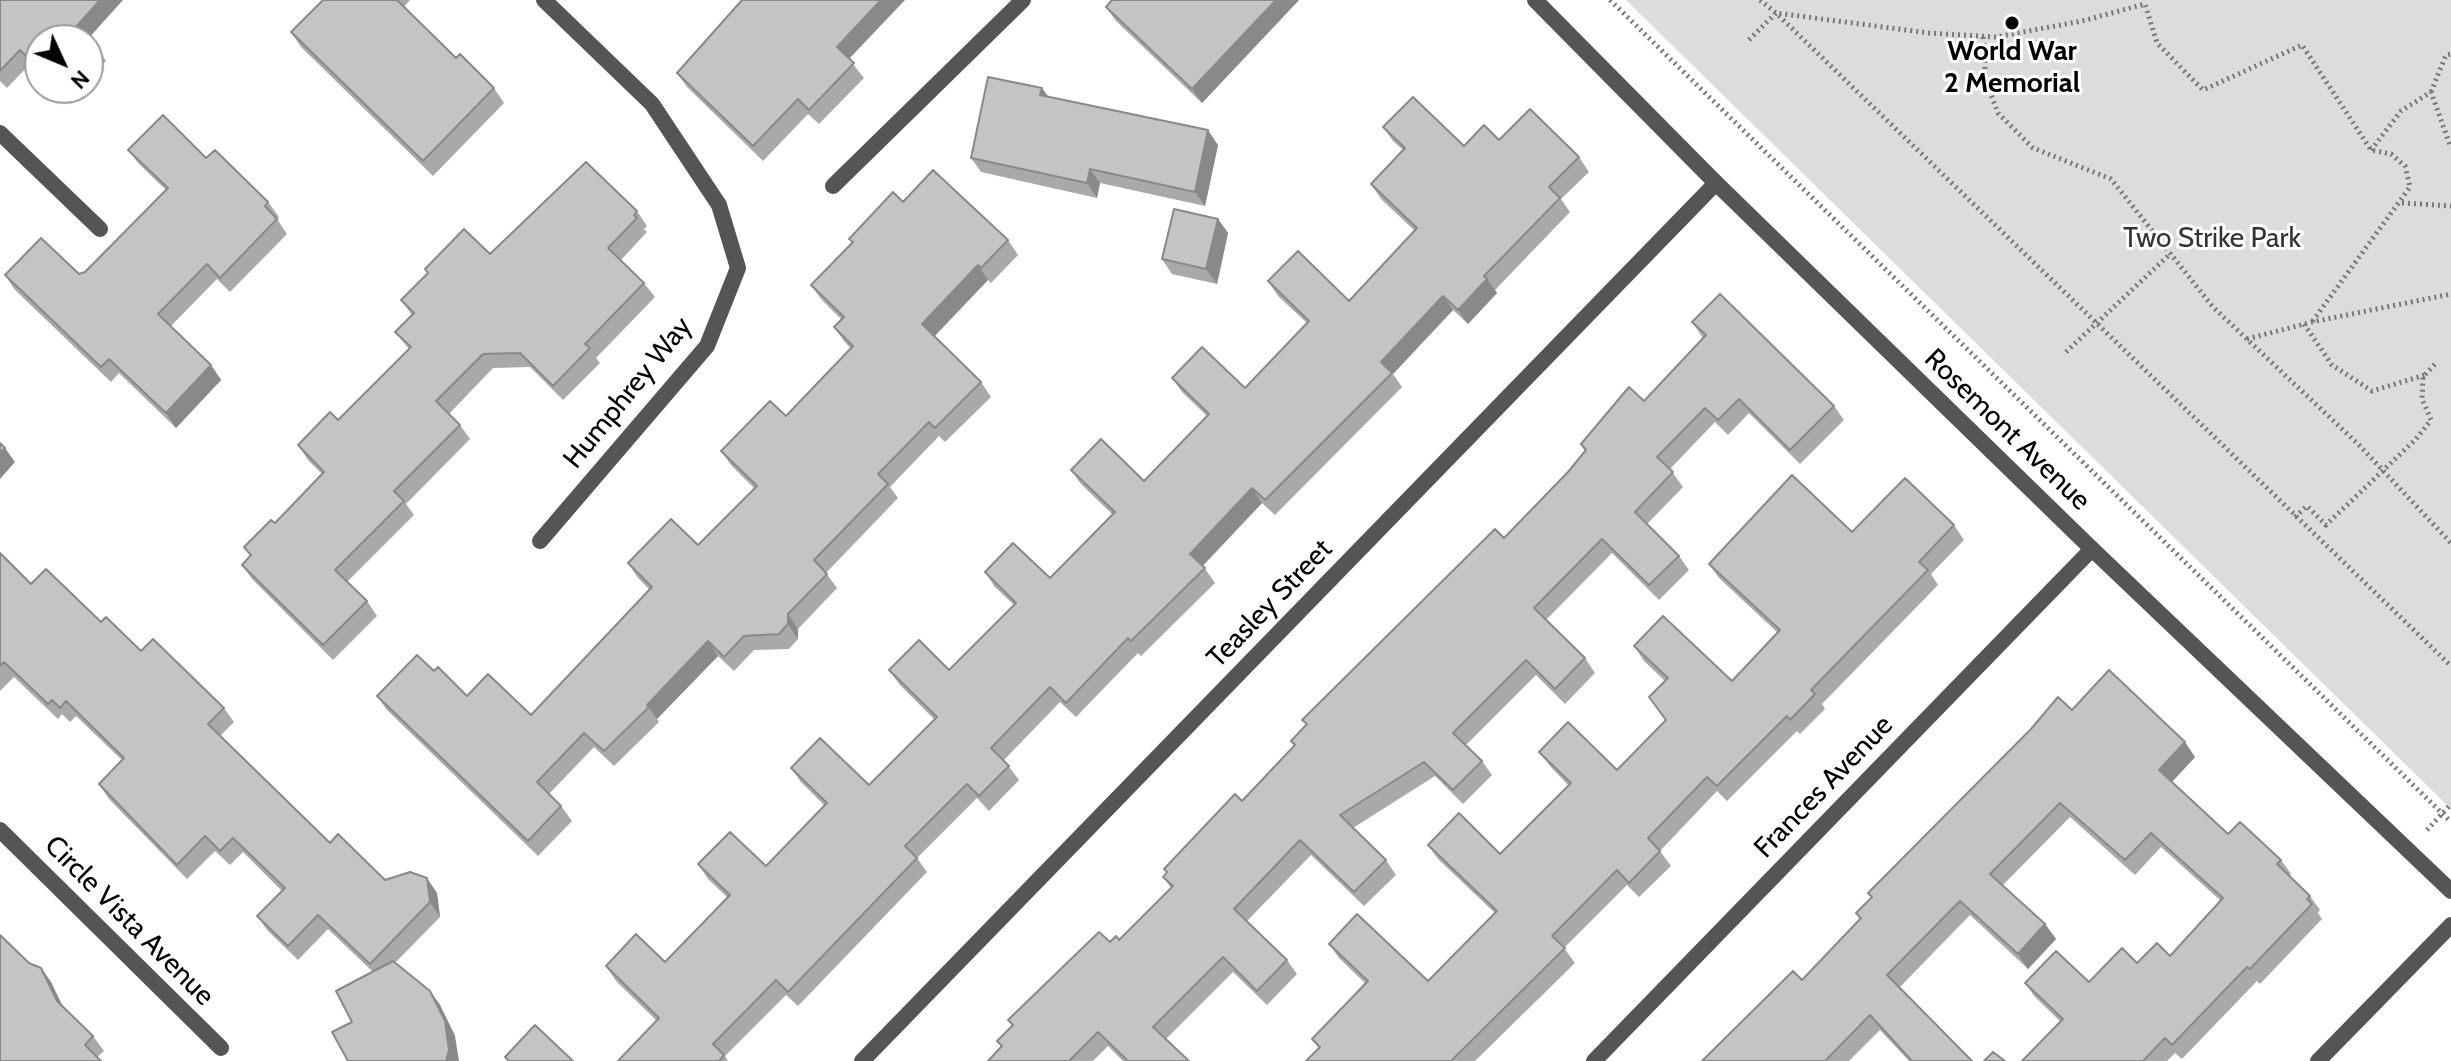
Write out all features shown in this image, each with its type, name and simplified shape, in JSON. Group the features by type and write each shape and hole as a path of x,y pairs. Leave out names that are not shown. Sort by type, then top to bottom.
{"street":[{"name":"Humphrey Way","path":"540,541 707,346 738,268 719,205 652,104 544,0"},
{"path":"833,186 1023,0"},
{"name":"Rosemont Avenue","path":"1535,0 1716,183 2092,549 2451,891"},
{"path":"0,133 100,229"},
{"name":"Teasley Street","path":"862,1061 1716,183"},
{"name":"Frances Avenue","path":"1594,1061 2092,549"},
{"name":"Circle Vista Avenue","path":"0,830 221,1048"},
{"path":"2318,1061 2451,925"}],"path":[{"path":"1610,0 2451,822"},
{"path":"1760,0 2450,666"},
{"path":"1776,13 1983,36 2082,21 2145,4 2157,43 2203,90 2302,45 2371,150 2391,154 2405,166 2410,187 2402,203 2364,246 2312,322"},
{"path":"1749,40 1776,13"},
{"path":"1983,36 1986,82 1998,113 2033,148 2111,179 2213,307 2384,472 2451,543"},
{"path":"2371,150 2401,111 2431,92 2446,55 2451,54"},
{"path":"2431,92 2451,148"},
{"path":"2402,203 2451,206"},
{"path":"2066,352 2094,322 2171,253"},
{"path":"2247,339 2312,322 2451,294"},
{"path":"2304,324 2332,365 2372,391 2426,374 2436,363"},
{"path":"2295,517 2307,506 2326,525 2384,472 2431,420 2422,399 2426,374"}],"green space":[{"name":"Two Strike Park","path":"1626,0 2451,0 2451,809"}],"building":[{"path":"0,0 100,0 79,24 24,24 24,54 20,50 0,71"},
{"path":"323,0 397,0 456,58 460,54 494,88 423,161 291,32"},
{"path":"742,0 881,0 837,47 854,63 809,110 798,99 753,146 677,73"},
{"path":"1112,0 1276,0 1192,89 1106,7"},
{"path":"988,77 1042,88 1040,95 1208,130 1195,192 1090,169 1087,183 971,158"},
{"path":"1413,97 1464,146 1484,125 1499,140 1530,109 1579,157 1549,187 1560,198 1484,276 1487,279 1458,310 1443,296 1381,362 1392,373 1265,500 1252,488 1190,554 1205,568 1131,641 1128,638 1066,703 1050,687 991,748 1009,766 979,796 967,784 905,846 917,858 788,992 776,980 713,1044 724,1055 719,1061 618,1061 659,1018 606,966 636,934 665,962 730,895 698,864 730,832 766,866 827,803 791,768 820,738 869,785 937,717 889,670 919,640 949,670 1016,603 985,572 1013,543 1050,578 1115,512 1071,470 1101,439 1144,481 1209,414 1172,378 1202,347 1245,388 1309,321 1268,281 1298,251 1349,301 1417,228 1371,184 1405,148 1383,127"},
{"path":"163,115 206,158 215,150 268,202 265,206 277,219 220,278 207,264 158,314 211,365 166,413 109,359 101,367 5,275 41,238 79,274 85,272 168,188 128,150"},
{"path":"586,162 637,211 634,215 637,218 608,248 644,283 585,344 590,348 553,386 520,353 483,354 436,401 460,425 394,491 404,501 335,570 367,601 323,645 242,565 251,555 244,547 271,520 275,523 324,472 298,445 330,412 338,420 411,347 395,332 414,313 401,300 428,273 425,269 464,229 490,254"},
{"path":"933,170 1008,240 981,268 978,265 922,324 981,382 935,428 929,422 878,474 888,484 814,560 827,574 788,614 788,624 779,634 744,636 724,657 708,641 647,705 649,707 604,751 584,733 537,782 561,806 528,841 377,696 417,655 434,671 438,667 467,696 488,674 531,715 652,587 628,563 671,519 698,545 757,486 721,451 770,401 786,416 853,346 834,327 844,317 811,285 853,242 849,239 893,192 903,202"},
{"path":"1174,209 1218,219 1206,269 1162,259"},
{"path":"1720,294 1834,406 1790,450 1739,399 1718,420 1705,408 1657,457 1673,472 1635,512 1679,556 1649,585 1602,539 1534,608 1585,658 1555,689 1526,660 1453,733 1482,761 1453,790 1424,762 1340,815 1386,860 1354,892 1300,840 1234,909 1287,960 1257,991 1223,957 1153,1027 1189,1061 1128,1061 1098,1032 1069,1061 988,1061 1002,1046 997,1041 1013,1025 1008,1020 1099,932 1110,942 1116,936 1119,940 1173,886 1163,877 1167,872 1164,869 1235,794 1242,801 1295,745 1291,741 1307,724 1302,720 1495,529 1504,538 1568,472 1586,450 1581,444 1629,387 1644,401 1706,335 1692,322"},
{"path":"1792,475 1852,532 1905,478 1954,525 1919,562 1928,570 1811,690 1815,694 1790,720 1787,716 1717,786 1707,777 1648,838 1660,851 1629,883 1617,870 1552,936 1565,948 1451,1061 1306,1061 1320,1047 1312,1039 1368,981 1329,944 1357,914 1428,981 1497,911 1428,845 1459,813 1500,854 1571,783 1539,752 1568,722 1617,770 1666,720 1649,697 1668,678 1634,646 1663,616 1732,681 1780,630 1709,564"},
{"path":"0,553 31,584 46,569 101,622 106,617 141,651 153,639 224,708 208,724 330,843 338,834 385,880 410,872 427,878 430,902 370,964 318,915 288,946 257,916 285,888 233,838 220,851 205,836 177,865 99,784 124,758 66,701 60,708 52,700 48,704 4,662 0,666"},
{"path":"2109,670 2185,742 2159,770 2228,834 2240,822 2281,860 2277,864 2310,896 2307,899 2312,904 2172,1045 2165,1038 2143,1061 2022,1061 2063,1019 2025,983 2056,951 2089,982 2122,948 2137,963 2157,943 2170,956 2223,898 2151,833 2125,860 2060,803 1990,874 2045,924 2018,954 1960,901 1887,975 1972,1061 1912,1061 1870,1015 1825,1061 1702,1061 1793,971 1802,980 1861,918 1856,913 1872,897 1868,893 2031,729 2058,697 2072,710"},
{"path":"0,935 29,963 41,968 57,1001 93,1036 85,1045 101,1061 0,1061"},
{"path":"393,961 430,991 445,1021 449,1050 446,1061 348,1061 332,1032 352,1022 336,991"},
{"path":"535,1025 573,1061 509,1061 505,1057"},
{"path":"1993,1052 2005,1061 1984,1061"}],"place":[{"name":"World War 2 Memorial","path":"2012,23"}]}
